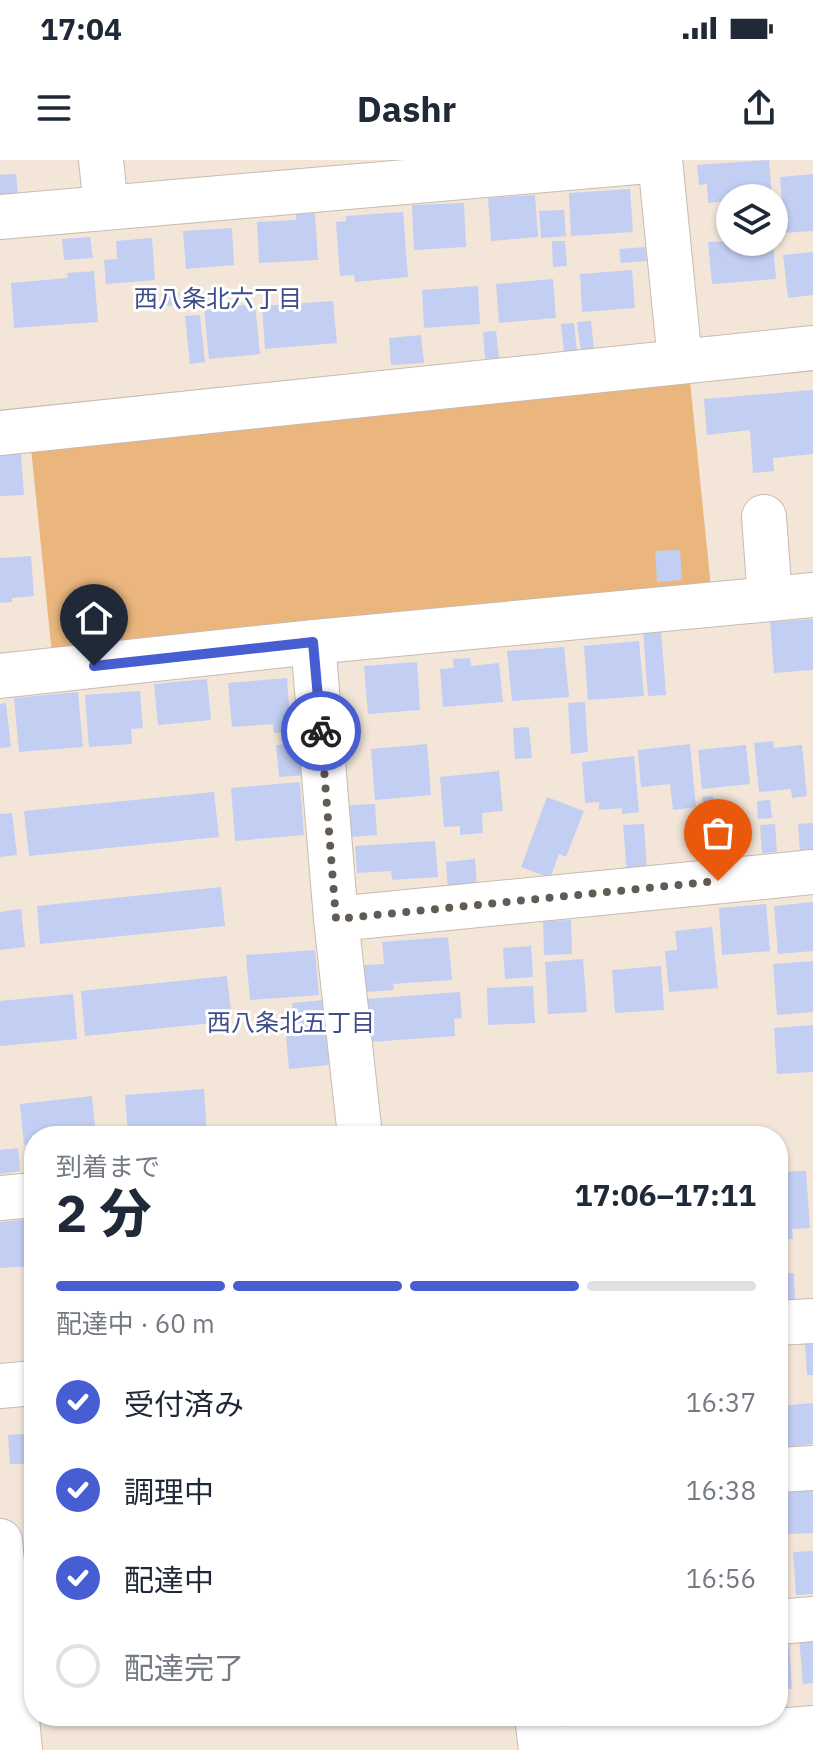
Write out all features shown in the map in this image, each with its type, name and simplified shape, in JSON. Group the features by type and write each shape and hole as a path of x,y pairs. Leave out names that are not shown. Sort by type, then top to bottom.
{"street":[{"path":"101,160 106,207"},
{"path":"0,217 660,160 680,361"},
{"path":"0,433 813,348"},
{"path":"764,517 770,599"},
{"path":"0,676 313,642 813,595"},
{"path":"313,642 336,919 359,1126"},
{"path":"336,919 813,872"},
{"path":"0,1198 24,1196"},
{"path":"788,1322 813,1321"},
{"path":"0,1386 24,1384"},
{"path":"788,1469 813,1468"},
{"path":"0,1541 20,1750"},
{"path":"788,1621 813,1619"},
{"path":"538,1726 541,1750 813,1728"}],"shaded area":[{"path":"690,381 711,588 52,654 31,448"}],"building":[{"path":"769,160 771,184 716,184 716,202 708,203 707,184 699,185 697,165"},
{"path":"16,174 18,196 0,197 0,175"},
{"path":"813,174 813,231 788,233 788,184 780,184 780,177"},
{"path":"630,189 633,232 571,236 569,193"},
{"path":"535,195 538,237 491,241 488,198"},
{"path":"464,203 466,247 414,250 412,205"},
{"path":"564,210 566,236 541,238 539,211"},
{"path":"403,212 408,277 355,282 354,275 340,276 336,222 346,221 346,216"},
{"path":"315,213 318,260 259,263 257,222 296,220 296,214"},
{"path":"232,228 234,265 186,269 183,231"},
{"path":"90,237 93,258 64,260 62,239"},
{"path":"152,238 155,280 106,284 104,260 117,259 116,241"},
{"path":"552,241 565,241 567,266 553,267"},
{"path":"708,242 716,242 716,256 774,256 776,279 712,284"},
{"path":"645,247 647,261 621,263 619,249"},
{"path":"813,252 813,295 788,298 783,256"},
{"path":"632,270 635,308 582,312 580,274"},
{"path":"94,271 98,322 14,328 11,283 68,278 67,273"},
{"path":"553,279 556,318 499,323 496,284"},
{"path":"478,286 480,324 424,328 422,290"},
{"path":"179,293 180,305 162,306 161,294"},
{"path":"333,301 337,343 265,349 262,306"},
{"path":"255,304 260,354 209,359 204,308"},
{"path":"200,315 205,362 190,364 185,316"},
{"path":"591,321 594,350 581,351 577,322"},
{"path":"574,323 577,351 564,352 561,324"},
{"path":"496,331 499,358 485,359 483,332"},
{"path":"421,335 424,363 391,365 389,338"},
{"path":"813,390 813,454 773,458 774,471 753,473 750,430 707,435 704,399"},
{"path":"21,453 24,495 0,496 0,454"},
{"path":"680,550 682,580 657,582 655,551"},
{"path":"31,556 34,596 12,598 12,602 0,603 0,558"},
{"path":"813,619 813,670 774,673 770,622"},
{"path":"661,630 666,695 648,696 643,631"},
{"path":"639,641 644,696 588,700 584,646"},
{"path":"564,647 569,697 512,701 507,651"},
{"path":"470,658 471,666 499,663 503,702 443,707 440,669 454,668 453,659"},
{"path":"417,662 420,710 368,714 364,666"},
{"path":"287,678 291,732 274,733 273,724 232,727 228,683"},
{"path":"207,679 211,720 158,725 154,684"},
{"path":"140,691 143,728 131,729 132,744 89,747 85,695"},
{"path":"78,692 83,747 19,752 14,698"},
{"path":"585,702 588,752 571,754 568,703"},
{"path":"6,703 11,747 0,748 0,704"},
{"path":"529,727 532,758 515,759 513,728"},
{"path":"773,741 774,748 802,745 807,796 792,798 791,789 759,792 754,743"},
{"path":"302,743 304,775 279,777 276,745"},
{"path":"427,744 431,795 375,800 371,749"},
{"path":"690,744 696,807 673,810 670,784 641,787 638,750"},
{"path":"746,745 750,784 702,789 698,750"},
{"path":"634,756 639,812 622,814 622,808 599,810 599,802 585,803 582,762"},
{"path":"499,771 503,811 482,813 483,833 460,835 460,826 444,827 440,777"},
{"path":"300,782 304,835 235,841 231,788"},
{"path":"214,792 219,837 29,856 24,811"},
{"path":"713,796 716,824 705,825 702,797"},
{"path":"547,797 584,811 566,857 559,854 550,878 521,867"},
{"path":"770,800 772,818 758,819 757,801"},
{"path":"375,804 377,835 351,837 350,805"},
{"path":"12,813 17,855 0,857 0,814"},
{"path":"813,823 813,849 800,850 798,824"},
{"path":"644,824 647,872 627,874 623,825"},
{"path":"775,824 777,852 762,853 760,825"},
{"path":"719,829 722,856 706,857 704,830"},
{"path":"435,841 438,877 392,880 391,871 357,873 355,846"},
{"path":"475,859 477,886 448,889 446,862"},
{"path":"221,887 225,926 40,944 37,906"},
{"path":"813,902 813,951 778,954 774,906"},
{"path":"766,904 770,951 722,955 719,908"},
{"path":"21,909 25,947 0,950 0,912"},
{"path":"571,920 572,954 544,955 543,921"},
{"path":"712,927 718,988 669,992 665,951 677,950 675,931"},
{"path":"448,937 452,980 393,984 394,990 365,992 364,965 384,964 382,942"},
{"path":"531,946 533,977 505,979 503,948"},
{"path":"315,950 319,995 250,1000 246,955"},
{"path":"583,959 587,1012 548,1014 545,962"},
{"path":"813,961 813,1012 777,1015 773,964"},
{"path":"661,966 664,1010 615,1013 612,970"},
{"path":"227,976 232,1021 85,1036 81,991"},
{"path":"533,986 535,1023 488,1025 487,988"},
{"path":"460,992 462,1018 454,1019 455,1036 370,1042 366,999"},
{"path":"73,994 77,1039 0,1046 0,1001"},
{"path":"323,1000 329,1065 289,1069 286,1036 295,1036 292,1003"},
{"path":"813,1025 813,1072 777,1074 774,1028"},
{"path":"204,1089 206,1126 127,1126 125,1095"},
{"path":"92,1096 95,1126 24,1126 24,1145 20,1104"},
{"path":"18,1148 20,1171 0,1174 0,1150"},
{"path":"806,1171 810,1228 792,1229 793,1239 788,1239 788,1172"},
{"path":"24,1220 24,1267 0,1268 0,1222"},
{"path":"788,1273 794,1273 795,1303 788,1303"},
{"path":"813,1343 813,1375 807,1375 805,1344"},
{"path":"813,1403 813,1444 788,1447 788,1405"},
{"path":"24,1434 24,1464 10,1464 8,1435"},
{"path":"813,1486 813,1533 788,1534 788,1487"},
{"path":"813,1551 813,1594 796,1595 793,1552"},
{"path":"813,1636 813,1683 803,1684 799,1637"},
{"path":"789,1641 792,1689 788,1689"}],"way so far":[{"path":"321,731 336,919 718,881"}],"district":[{"name":"西八条北六丁目","path":"218,298"},
{"name":"西八条北五丁目","path":"291,1022"}],"route":[{"path":"94,666 313,642 321,731"}]}
